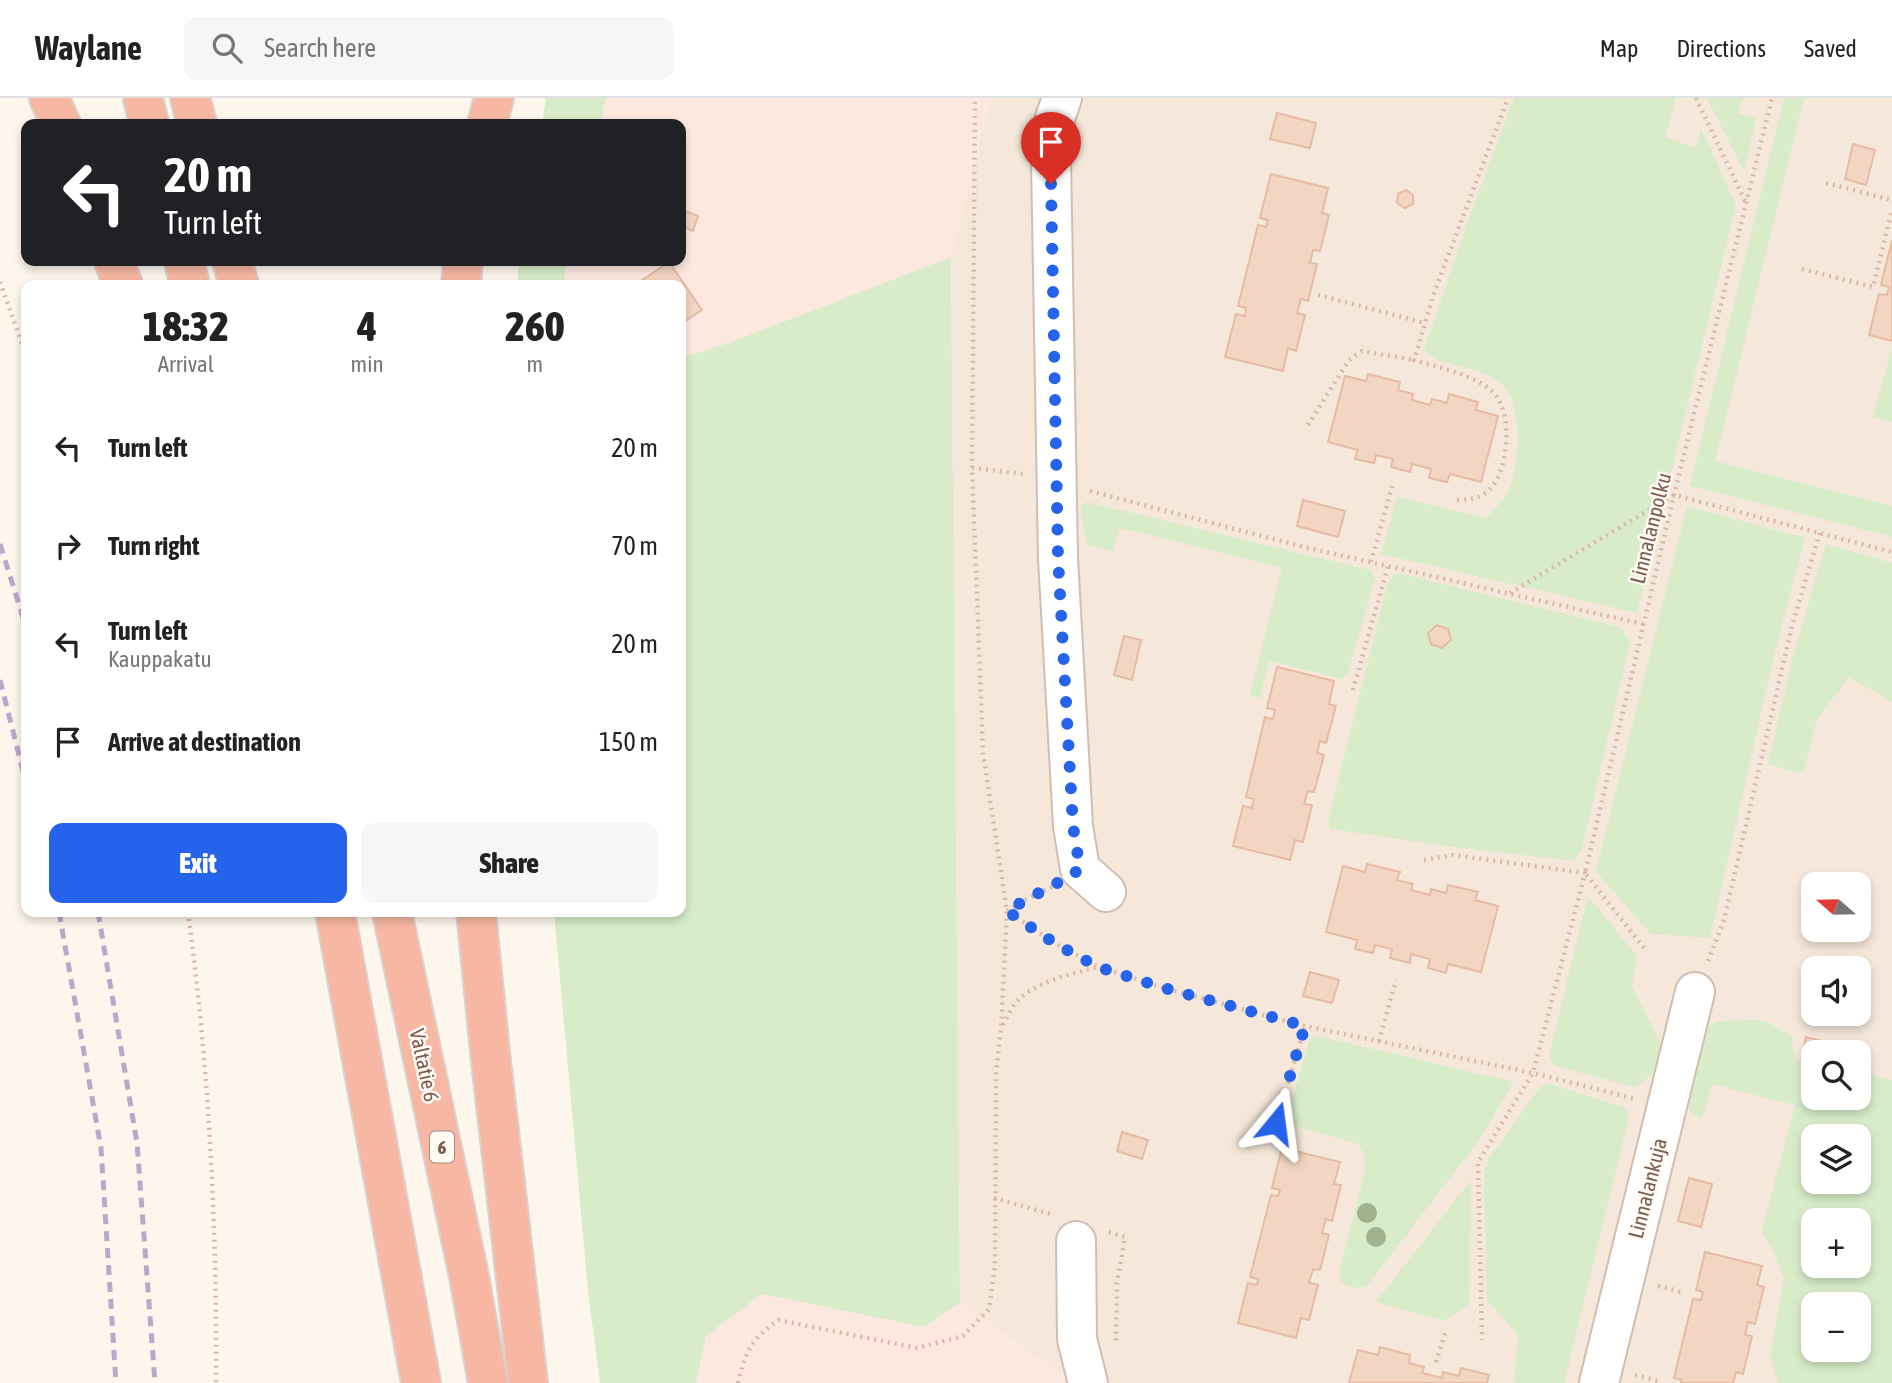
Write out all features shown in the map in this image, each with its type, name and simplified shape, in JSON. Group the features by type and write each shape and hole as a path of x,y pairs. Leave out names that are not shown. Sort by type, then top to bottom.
{"highway":[{"path":"49,98 59,119"},
{"path":"143,98 148,119"},
{"path":"190,98 196,119"},
{"path":"488,119 494,98"},
{"path":"330,917 349,982"},
{"path":"336,917 421,1383"},
{"name":"Valtatie 6","path":"393,917 469,1276 488,1383"},
{"path":"477,917 528,1383"}],"street":[{"path":"1062,98 1055,118 1051,158 1056,481 1073,826 1093,881"},
{"name":"Linnalankuja","path":"1599,1383 1695,992"},
{"path":"1076,1241 1077,1339 1088,1383"}],"path":[{"path":"738,1383 743,1359 757,1335 778,1320 917,1348 964,1336 989,1309 995,1266 996,1074 1007,911 983,753 976,583 972,468 975,98"},
{"path":"1413,360 1457,228 1508,98"},
{"path":"1696,98 1746,204"},
{"name":"Linnalanpolku","path":"1482,1340 1478,1162 1533,1073 1585,873 1674,495 1772,98"},
{"path":"1826,183 1892,200"},
{"path":"1802,269 1873,287 1892,210"},
{"path":"0,282 21,341"},
{"path":"1318,295 1425,323"},
{"path":"1308,425 1349,360 1362,351 1413,360 1475,380 1494,392 1503,408 1507,429 1500,472 1490,490 1476,498 1457,499"},
{"path":"1371,562 1393,483"},
{"path":"1088,490 1371,562 1643,624"},
{"path":"1509,593 1674,495 1892,552"},
{"path":"1695,992 1724,920 1792,626 1820,532"},
{"path":"1353,690 1388,566"},
{"path":"1424,860 1453,855 1585,873 1644,948"},
{"path":"1007,911 1059,884 1093,881"},
{"path":"1007,911 1056,944 1098,967 1164,988 1305,1026 1533,1073 1667,1107"},
{"path":"189,917 201,1007 210,1128 217,1295 216,1383"},
{"path":"1001,1028 1015,1003 1040,986 1098,967"},
{"path":"1379,1041 1395,980"},
{"path":"1281,1137 1276,1123 1305,1026"},
{"path":"1436,1362 1446,1329"}],"shaded area":[{"path":"606,98 994,98 987,111 951,257 731,342 686,356 686,280 565,280 567,266 686,266 686,119 601,119"},
{"path":"994,98 1892,98 1892,1383 1074,1383 960,1303 951,257 987,111"},
{"path":"762,1294 924,1327 960,1303 1074,1383 696,1383 706,1336"}],"green space":[{"path":"546,98 606,98 601,119 543,119"},
{"path":"1514,98 1676,98 1665,137 1696,148 1701,128 1736,205 1637,613 1381,554 1397,497 1486,518 1503,500 1515,469 1517,421 1509,394 1502,384 1484,373 1439,360 1424,349"},
{"path":"1707,98 1742,98 1738,113 1756,119 1744,171"},
{"path":"1784,98 1804,98 1715,461 1892,506 1892,537 1690,486"},
{"path":"951,257 960,1303 924,1327 762,1294 706,1336 696,1383 600,1383 588,1291 554,917 686,917 686,356 731,342"},
{"path":"519,266 567,266 565,280 517,280"},
{"path":"1892,348 1892,422 1873,417"},
{"path":"1087,502 1370,570 1375,578 1347,676 1341,679 1269,661 1260,698 1250,696 1282,568 1120,528 1113,551 1087,545 1080,506"},
{"path":"1687,506 1805,538 1776,647 1710,938 1651,934 1596,872"},
{"path":"1826,544 1892,563 1892,702 1849,677 1817,719 1803,774 1768,764 1794,652"},
{"path":"1397,573 1620,627 1630,642 1582,849 1574,861 1331,829 1328,821 1388,582"},
{"path":"1588,896 1637,956 1632,986 1661,1044 1654,1073 1635,1087 1554,1066 1549,1055"},
{"path":"1757,1020 1770,1023 1792,1037 1795,1061 1801,1063 1801,1110 1871,1110 1871,1074 1892,1080 1892,1383 1779,1383 1770,1356 1784,1280 1762,1231 1795,1105 1712,1084 1702,1119 1690,1112 1688,1100 1708,1027 1717,1021"},
{"path":"1318,1036 1514,1082 1477,1143 1366,1287 1355,1288 1342,1283 1339,1273 1365,1171 1364,1154 1358,1144 1292,1125 1287,1117 1310,1039"},
{"path":"1550,1084 1626,1108 1629,1117 1564,1383 1514,1383 1518,1335 1487,1301 1484,1172 1489,1158 1540,1087"},
{"path":"1471,1180 1469,1305 1443,1321 1376,1302"}],"building":[{"path":"1277,113 1316,123 1310,148 1270,139"},
{"path":"1853,144 1875,150 1866,185 1845,179"},
{"path":"1271,174 1328,188 1322,213 1329,215 1320,251 1313,250 1310,263 1317,264 1308,301 1301,299 1297,313 1305,315 1296,351 1288,348 1283,371 1225,357 1236,314 1245,316 1246,308 1238,306 1258,225 1266,227 1268,220 1260,218"},
{"path":"1406,190 1413,195 1413,204 1405,208 1397,203 1398,194"},
{"path":"686,211 698,216 693,231 686,228"},
{"path":"1892,240 1892,341 1869,335 1879,294 1887,295 1889,287 1881,285"},
{"path":"663,266 672,266 681,280 642,280"},
{"path":"686,287 702,310 686,321"},
{"path":"1368,374 1400,382 1398,390 1413,394 1412,400 1430,405 1432,399 1447,403 1449,394 1478,402 1476,410 1498,416 1481,482 1450,474 1447,482 1429,478 1431,469 1412,464 1410,472 1391,467 1393,459 1376,455 1374,463 1355,459 1358,450 1328,442 1345,376 1366,381"},
{"path":"1303,500 1345,511 1338,537 1297,526"},
{"path":"1437,625 1448,629 1451,640 1442,648 1431,644 1428,633"},
{"path":"1124,636 1141,640 1132,680 1114,675"},
{"path":"1277,667 1334,681 1329,704 1336,706 1326,743 1320,741 1317,753 1324,755 1314,792 1308,791 1304,804 1312,805 1303,842 1295,840 1290,860 1233,846 1243,806 1252,808 1254,799 1246,797 1265,717 1273,719 1275,710 1267,708"},
{"path":"1367,864 1400,872 1397,880 1413,884 1411,890 1430,895 1431,889 1446,893 1448,885 1478,892 1475,900 1498,906 1481,972 1448,964 1446,973 1428,968 1430,959 1411,954 1410,963 1390,958 1392,949 1375,945 1373,953 1355,949 1357,940 1326,932 1343,866 1365,872"},
{"path":"1310,972 1339,980 1332,1003 1303,996"},
{"path":"1122,1132 1148,1140 1142,1159 1117,1151"},
{"path":"1282,1148 1340,1162 1334,1184 1341,1185 1332,1221 1326,1219 1322,1233 1329,1235 1320,1270 1313,1269 1309,1283 1318,1285 1309,1320 1301,1318 1296,1338 1238,1323 1248,1283 1257,1285 1258,1279 1250,1277 1271,1195 1278,1196 1280,1190 1272,1188"},
{"path":"1689,1178 1712,1184 1701,1227 1678,1221"},
{"path":"1705,1252 1762,1266 1757,1285 1764,1287 1755,1324 1748,1322 1745,1335 1752,1336 1743,1374 1736,1372 1733,1383 1681,1383 1682,1380 1674,1378 1693,1299 1701,1300 1703,1292 1696,1290"},
{"path":"1380,1347 1410,1355 1409,1363 1424,1367 1422,1373 1442,1378 1443,1372 1459,1376 1461,1368 1489,1375 1487,1383 1349,1383 1358,1350 1378,1355"}],"railway":[{"path":"0,544 21,611"},
{"path":"0,680 21,763"},
{"path":"60,917 101,1148 116,1383"},
{"path":"99,917 137,1143 155,1383"}],"route":[{"path":"1051,184 1058,558 1073,826 1080,869 1059,884 1007,911 1056,944 1098,967 1164,988 1305,1026 1276,1123"}]}
